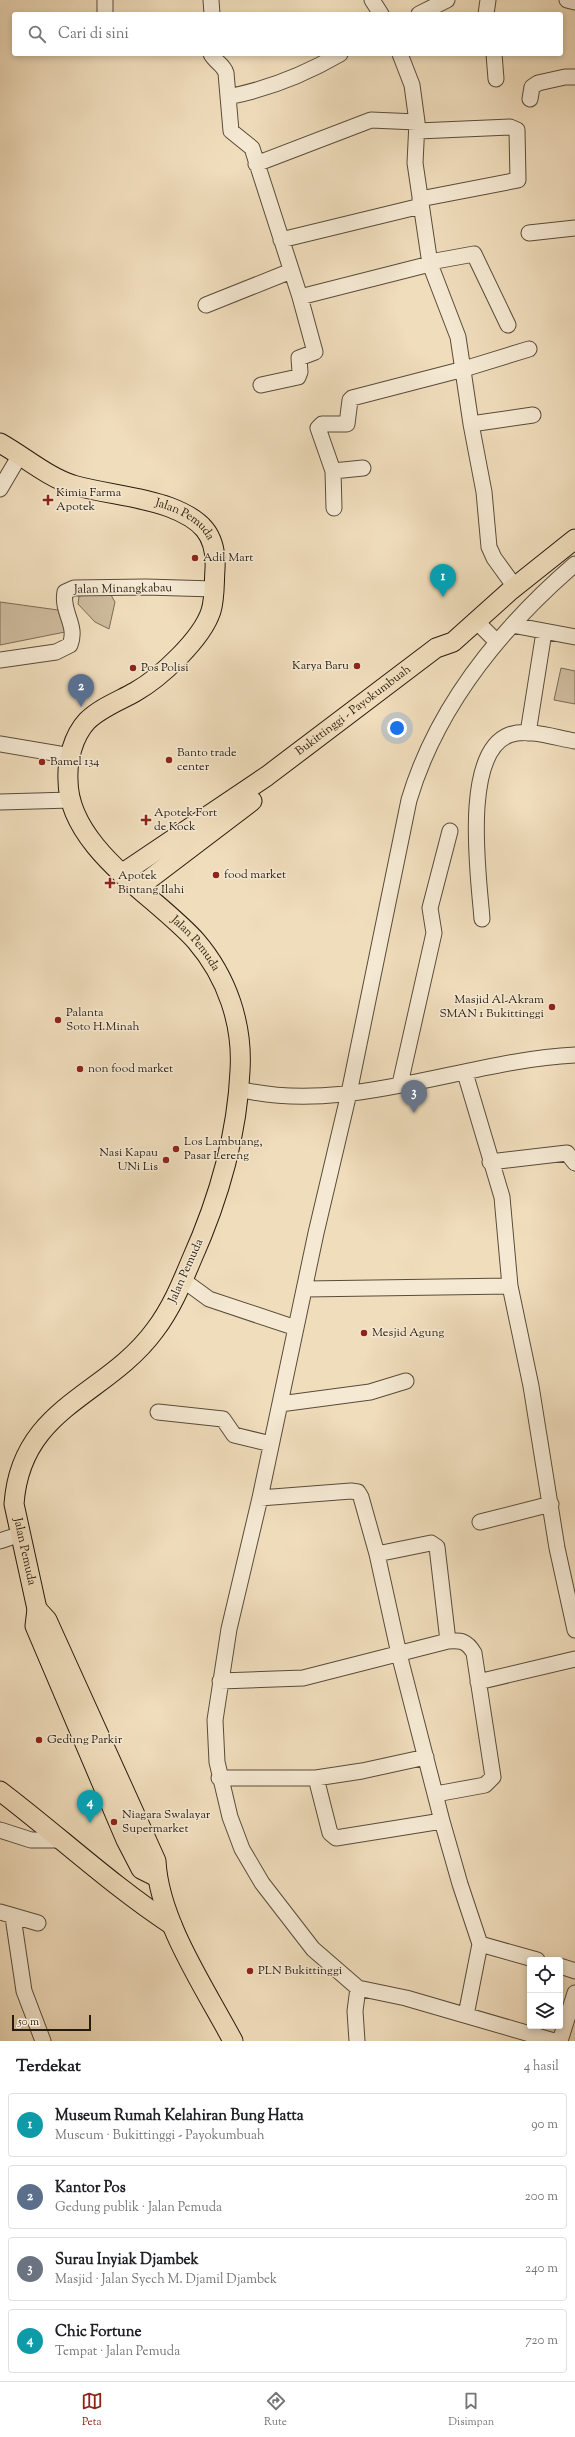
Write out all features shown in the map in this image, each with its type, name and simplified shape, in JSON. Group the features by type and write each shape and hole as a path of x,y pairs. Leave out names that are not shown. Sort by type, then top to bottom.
{"main road":[{"name":"Jalan Pemuda","path":"0,443 57,478 74,485 170,508 200,524 210,535 216,555 211,609 203,628 165,669 139,690 102,710 86,722 75,742 71,756 67,784 80,824 91,841 195,940 210,960 227,989 239,1032 239,1089 235,1121 221,1186 206,1227 170,1307 154,1331 134,1355 112,1374 54,1416 28,1450 15,1486 14,1504 37,1609 34,1626 126,1840 141,1869 156,1877 172,1925 233,2041"},
{"name":"Bukittinggi - Payokumbuah","path":"123,873 267,776 436,648 453,642 513,588 575,539"},
{"path":"139,887 440,656 453,642"},
{"path":"0,1791 63,1840 117,1888 172,1925"}],"street":[{"path":"105,12 106,0"},
{"path":"211,0 212,12"},
{"path":"372,0 380,12"},
{"path":"423,12 447,0"},
{"path":"486,12 488,0"},
{"path":"567,0 575,2"},
{"path":"212,56 213,59 224,67 231,131 252,148 292,271 315,352 299,358 300,372 298,377 261,385"},
{"path":"228,97 258,91 288,80 336,56"},
{"path":"401,56 412,85 418,126 415,163 430,263 456,330 464,369 471,424 484,492 489,548 526,609"},
{"path":"494,56 496,79"},
{"path":"530,99 532,87 538,83 575,77"},
{"path":"256,164 371,120 418,126 510,128 517,130 519,138 517,149 518,180 420,202 281,240"},
{"path":"529,233 575,228"},
{"path":"300,297 430,263 474,254 508,325"},
{"path":"206,305 292,271"},
{"path":"334,508 333,471 319,426 347,424 350,400 352,398 464,369 529,349"},
{"path":"471,424 533,415"},
{"path":"0,489 20,455"},
{"path":"333,471 363,468"},
{"path":"554,2041 406,1998 358,1988 313,1949 262,1882 242,1849 219,1778 215,1736 220,1681 238,1583 260,1498 316,1233 349,1093 409,800 418,771 462,688 497,642 526,609 575,564"},
{"name":"Jalan Minangkabau","path":"0,660 56,652 70,645 74,636 73,625 63,602 64,592 74,588 146,587 214,589"},
{"path":"476,622 497,642"},
{"path":"512,625 544,632 575,636"},
{"path":"528,733 544,632"},
{"path":"482,920 475,824 481,782 487,760 496,745 509,735 528,733 575,741"},
{"path":"0,744 71,756"},
{"path":"0,802 71,800"},
{"path":"400,1084 434,933 430,908 450,831"},
{"path":"239,1089 260,1094 295,1096 349,1093 549,1057 575,1055"},
{"path":"465,1073 490,1162 502,1196 510,1286 532,1386 557,1548 575,1627"},
{"path":"490,1162 567,1153 575,1163"},
{"path":"183,1280 209,1299 296,1328"},
{"path":"305,1289 510,1286"},
{"path":"280,1404 370,1392 406,1381"},
{"path":"158,1412 223,1419 234,1435 271,1444"},
{"path":"260,1498 358,1492 377,1554 399,1654 442,1821 480,1944 466,2015"},
{"path":"480,1522 550,1504"},
{"path":"0,1541 20,1534"},
{"path":"377,1554 431,1543 438,1547 448,1641"},
{"path":"220,1681 304,1678 448,1641 463,1641 469,1645 474,1653 493,1777 485,1785 436,1794"},
{"path":"478,1682 575,1659"},
{"path":"219,1778 316,1778 362,1771 426,1757"},
{"path":"316,1778 330,1833 336,1838 442,1821"},
{"path":"0,1830 31,1840 63,1840"},
{"path":"38,1923 7,1914 24,1991 43,2041"},
{"path":"480,1944 527,1957"},
{"path":"563,1967 575,1971"},
{"path":"357,2041 355,2011 358,1988"},
{"path":"560,2041 575,1993"}],"shaded area":[{"path":"111,595 115,602 109,629 95,622 78,604 79,596"},
{"path":"0,602 58,610 65,632 0,645"},
{"path":"561,668 575,671 575,704 554,700"}],"place":[{"name":"Kimia Farma Apotek","path":"48,500"},
{"name":"Adil Mart","path":"195,558"},
{"name":"Museum Rumah Kelahiran Bung Hatta","path":"443,597"},
{"name":"Karya Baru","path":"357,666"},
{"name":"Pos Polisi","path":"133,668"},
{"name":"Kantor Pos","path":"81,707"},
{"name":"Banto trade center","path":"169,760"},
{"name":"Bamel 134","path":"42,762"},
{"name":"Apotek Fort de Kock","path":"146,820"},
{"name":"food market","path":"216,875"},
{"name":"Apotek Bintang Ilahi","path":"110,883"},
{"name":"Masjid Al-Akram SMAN 1 Bukittinggi","path":"552,1007"},
{"name":"Palanta Soto H.Minah","path":"58,1020"},
{"name":"non food market","path":"80,1069"},
{"name":"Surau Inyiak Djambek","path":"414,1113"},
{"name":"Los Lambuang, Pasar Lereng","path":"176,1149"},
{"name":"Nasi Kapau UNi Lis","path":"166,1160"},
{"name":"Mesjid Agung","path":"364,1333"},
{"name":"Gedung Parkir","path":"39,1740"},
{"name":"Niagara Swalayar Supermarket","path":"114,1822"},
{"name":"Chic Fortune","path":"90,1823"},
{"name":"PLN Bukittinggi","path":"250,1971"}]}
